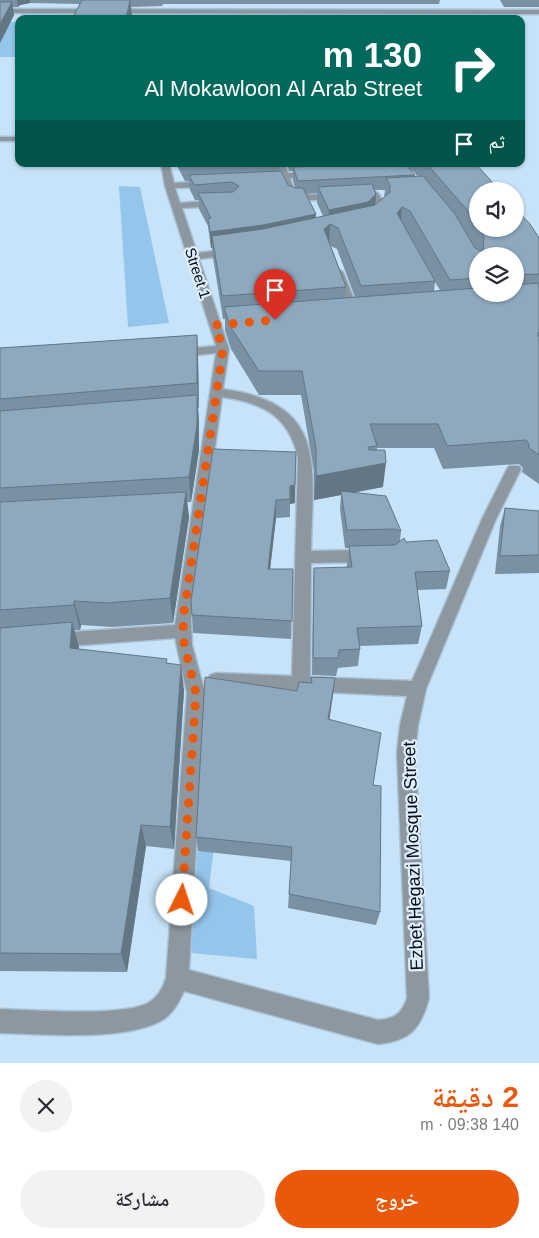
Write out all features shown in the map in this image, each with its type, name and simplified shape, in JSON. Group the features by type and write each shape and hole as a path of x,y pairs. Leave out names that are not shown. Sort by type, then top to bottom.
{"street":[{"path":"0,11 36,8 230,8 499,9 539,12"},
{"path":"159,15 162,8"},
{"path":"0,139 15,139"},
{"name":"Street 1","path":"0,1021 102,1021 138,1017 152,1013 164,1005 173,992 177,978 196,693 182,632 194,509 209,414 216,392 223,349 220,324 193,256 176,206 166,167"},
{"path":"281,167 282,179 292,198 310,203 346,196"},
{"path":"282,179 323,174"},
{"path":"170,186 218,184"},
{"path":"365,223 378,218 382,213 382,207 375,195"},
{"path":"176,206 233,202"},
{"path":"193,256 244,250"},
{"path":"333,259 354,314"},
{"path":"166,354 223,349"},
{"path":"216,392 240,395 261,402 280,412 294,424 303,440 306,457 301,684"},
{"name":"Ezbet Hegazi Mosque Street","path":"177,978 378,1032 393,1031 405,1024 414,1012 418,998 406,753 409,725 417,689 489,519 514,469"},
{"path":"303,558 382,555"},
{"path":"38,642 182,632"},
{"path":"194,680 417,689"}],"shaded area":[{"path":"0,22 15,22 15,57 0,57"},
{"path":"119,186 140,187 169,323 128,327"},
{"path":"208,689 230,715 209,888 254,906 257,959 191,953"}],"building":[{"path":"82,0 130,0 127,15 74,15"},
{"path":"0,2 12,2 0,24"},
{"path":"293,167 408,167 415,175 298,181"},
{"path":"430,167 479,167 492,182 469,182 469,213"},
{"path":"281,171 288,185 295,188 303,188 316,214 263,225 210,232 208,219 211,218 198,193 233,192 239,186 232,182 194,185 189,175"},
{"path":"423,176 455,214 474,247 469,247 469,279 450,280 410,211 402,207 397,213 435,281 361,286 338,228 330,224 324,229 346,287 222,296 212,236 263,229 375,205 390,192 390,185 386,178"},
{"path":"372,184 376,194 368,202 329,210 318,187"},
{"path":"524,218 539,238 539,274 524,275 524,247 483,247 484,237 524,237"},
{"path":"539,283 539,333 537,334 539,337 539,455 529,448 526,440 447,446 438,424 370,424 377,446 368,447 369,450 385,450 386,463 316,476 316,448 302,371 259,371 230,326 224,307 469,289 469,302 524,302 524,284"},
{"path":"197,335 197,383 0,399 0,348"},
{"path":"197,395 197,425 189,477 0,488 0,411"},
{"path":"213,449 296,452 295,485 290,486 290,499 276,500 268,569 293,569 292,621 192,615 191,601"},
{"path":"341,491 386,496 401,531 395,529 347,530"},
{"path":"186,492 170,598 106,603 74,601 74,605 0,610 0,502"},
{"path":"505,508 539,511 539,555 500,556"},
{"path":"404,538 406,542 437,540 450,571 415,572 422,626 357,628 360,649 339,650 338,658 313,658 314,568 352,567 349,546 395,545"},
{"path":"72,622 70,648 167,659 166,663 181,665 170,827 141,825 121,954 0,953 0,628"},
{"path":"205,677 297,691 299,682 312,683 311,677 335,678 328,719 381,733 373,785 381,786 380,912 289,894 292,847 196,837"}],"route":[{"path":"182,900 196,693 182,632 198,509 223,349 215,325 275,320"}]}
